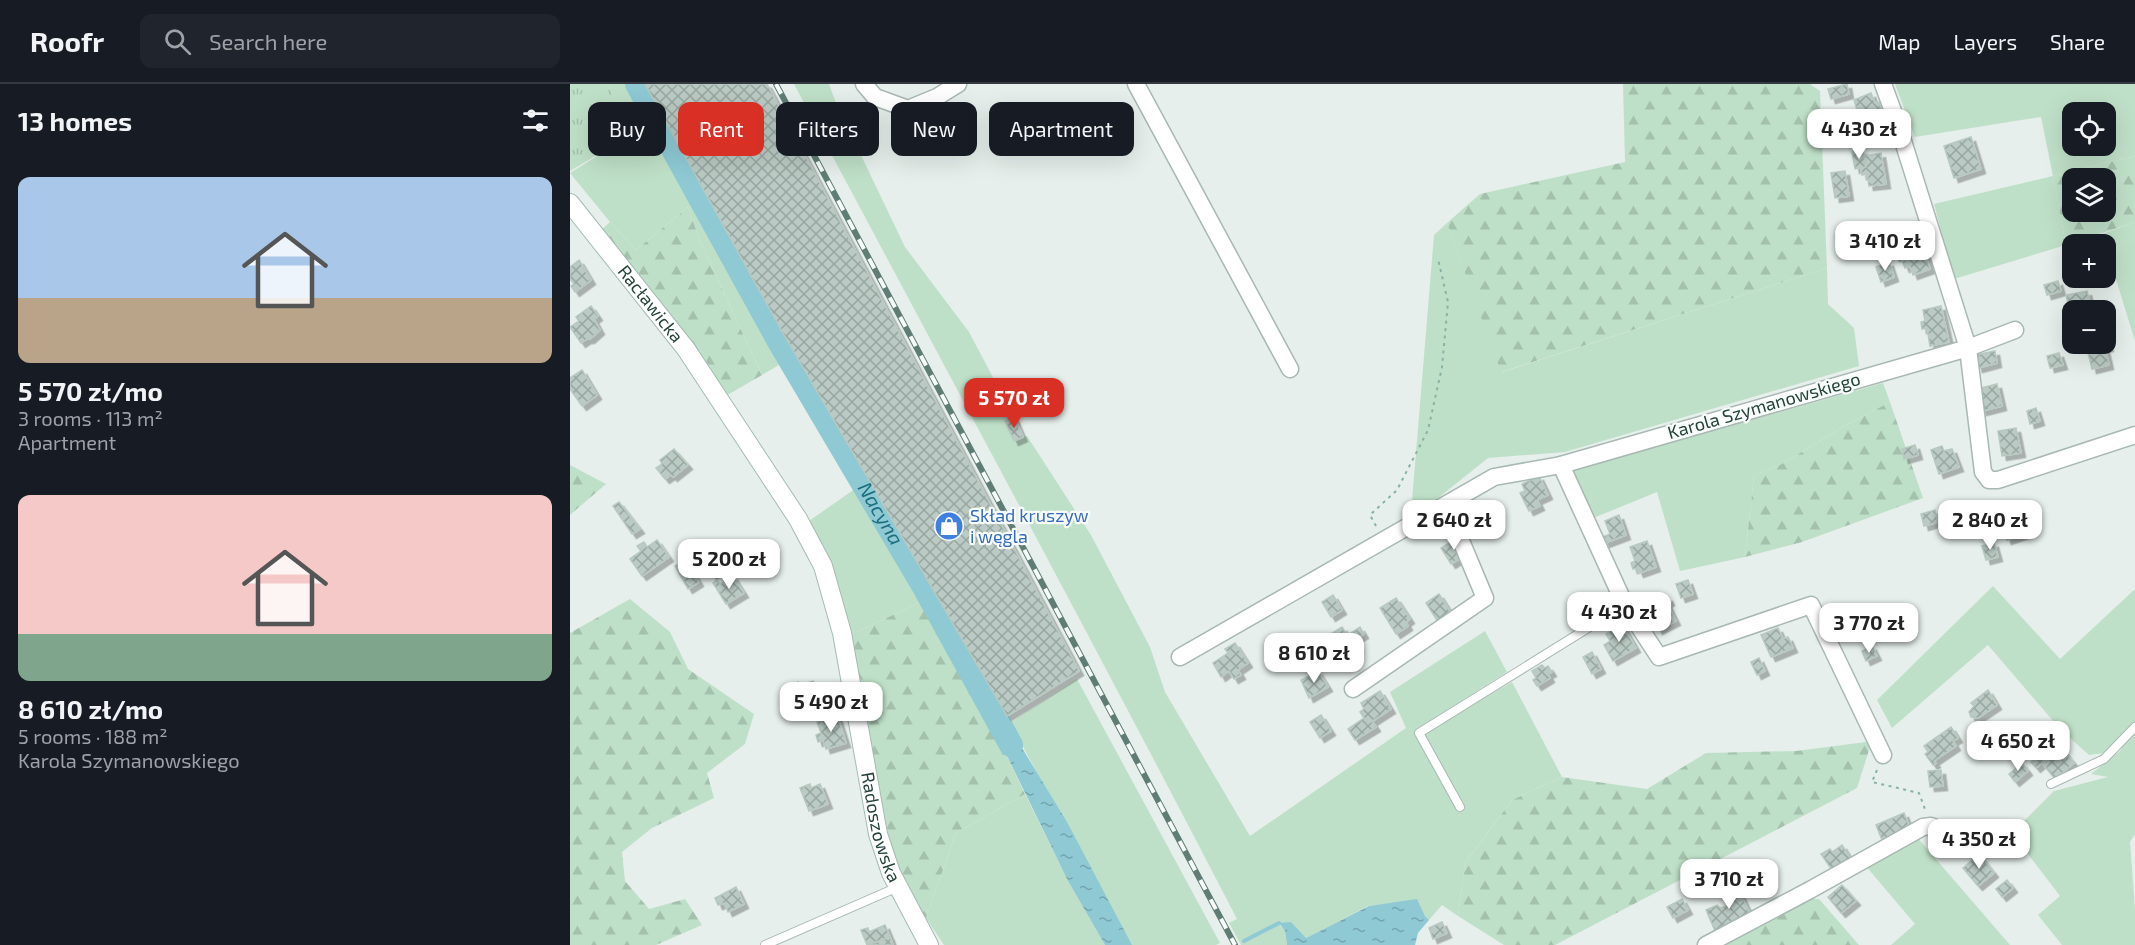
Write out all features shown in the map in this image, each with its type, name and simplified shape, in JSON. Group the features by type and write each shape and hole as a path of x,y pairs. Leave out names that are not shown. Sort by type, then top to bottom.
{"street":[{"path":"864,84 874,97 908,109 937,97 958,84"},
{"path":"1136,84 1290,369"},
{"path":"1883,84 1968,348 1983,472 1989,480 1998,480 2135,435"},
{"name":"Racławicka","path":"570,203 679,340 726,408"},
{"name":"Karola Szymanowskiego","path":"1180,657 1494,477 1561,465 1968,348 2015,330"},
{"name":"Radoszowska","path":"726,408 798,519 823,567 847,656 874,819 887,861 929,945"},
{"path":"1561,465 1625,605 1648,644 1659,657 1811,605 1883,755"},
{"path":"1353,689 1485,598 1446,506"},
{"path":"1706,945 1923,827 1931,826 1974,844"}],"lane":[{"path":"1460,807 1419,733 1625,605"},
{"path":"2051,784 2104,759 2135,727"},
{"path":"765,945 899,887"}],"path":[{"path":"1386,540 1370,515 1397,490 1428,430 1442,367 1448,302 1438,259"},
{"path":"1883,755 1872,782 1919,793 1931,826"}],"green space":[{"path":"570,84 607,84 617,102 588,102 588,156 595,156 570,171"},
{"path":"607,84 629,84 638,102 617,102"},
{"path":"794,84 829,84 836,102 804,102"},
{"path":"1623,84 1810,84 1820,91 1827,268 1501,372 1447,223 1480,194 1625,162"},
{"path":"1895,84 2135,84 2135,156 2086,168 2062,168 2062,174 2053,176 2041,117 1915,137"},
{"path":"666,155 784,362 762,375 700,241 688,207 636,250 570,173 597,156"},
{"path":"832,156 861,156 905,247 969,332 1014,417 1005,421 1014,440 1027,436 1091,535 1150,647 1165,692 1250,836 1406,728 1390,692 1485,631 1507,672 1415,730 1416,737 1459,812 1465,809 1423,734 1512,682 1562,777 1512,800 1465,863 1458,916 1442,905 1429,920 1417,900 1368,906 1306,938 1279,924 1285,931 1287,945 1241,945 1229,923 1237,919"},
{"path":"2135,156 2135,222 2099,234 2064,234 2053,176 2062,174 2062,222 2116,222 2116,168 2086,168"},
{"path":"2053,176 2064,234 2062,234 2062,246 1954,279 1934,204"},
{"path":"688,207 700,241 762,375 724,397 599,232 610,222 636,250"},
{"path":"2135,222 2135,341 2116,279 2116,234 2102,234"},
{"path":"1447,223 1502,372 1827,268 1828,304 1854,328 1859,366 1565,452 1488,458 1423,510 1412,501 1434,235"},
{"path":"1883,383 1890,402 1846,425 1782,464 1754,475 1745,557 1680,571 1657,492 1591,519 1573,481 1574,470"},
{"path":"1890,402 1923,498 1802,542 1745,557 1754,475 1782,464 1846,425"},
{"path":"570,465 606,484 570,515"},
{"path":"859,486 922,601 851,635 834,576 809,521"},
{"path":"1993,586 2060,659 2135,589 2135,834 2130,842 2135,945 2062,945 2038,915 2060,896 2012,833 2054,791 2108,777 2091,774 2120,751 2123,746 2118,739 2105,753 2089,755 2060,729 1988,645 1892,728 1877,700"},
{"path":"630,599 670,632 688,669 754,714 745,744 707,773 714,798 652,828 622,852 625,881 649,909 685,899 702,925 656,945 570,945 570,633"},
{"path":"922,601 990,721 1025,794 956,833 926,918 906,889 892,851 868,742 851,635"},
{"path":"1077,679 1220,943 1216,945 1131,945 1010,723"},
{"path":"1866,742 1871,744 1857,788 1555,945 1504,945 1458,916 1465,863 1512,800 1562,777 1647,789 1706,753 1796,751"},
{"path":"1025,794 1068,881 1105,945 944,945 926,918 956,833"},
{"path":"1916,836 2010,945 1891,945 1915,924 1865,865"},
{"path":"1809,899 1819,899 1859,945 1725,945"}],"water":[{"path":"1002,715 1067,822 1132,945 1105,945 1068,881 990,721"},
{"path":"1417,899 1429,920 1418,933 1415,945 1287,945 1285,931 1279,923 1291,922 1306,938 1369,906"}],"building":[{"name":"Skład kruszyw i węgla","path":"645,84 767,84 777,102 776,156 805,156 1079,671 1007,716 784,335 685,156 764,156 764,102 678,102 678,144 666,122 666,102 655,102"},
{"path":"1847,84 1849,94 1831,99 1828,89"},
{"path":"1871,93 1875,103 1879,102 1881,109 1877,110 1881,121 1863,128 1860,117 1856,118 1853,111 1857,110 1854,100"},
{"path":"1881,121 1884,129 1866,135 1863,128"},
{"path":"1971,137 1981,169 1954,178 1944,146"},
{"path":"1863,150 1866,167 1855,169 1852,152"},
{"path":"1881,153 1886,184 1869,186 1867,174 1862,175 1861,168 1866,167 1864,156"},
{"path":"1845,171 1849,196 1835,198 1831,173"},
{"path":"1923,245 1930,269 1913,275 1910,266 1905,268 1902,261 1908,259 1905,250"},
{"path":"1904,247 1908,259 1904,260 1902,255 1895,257 1893,251"},
{"path":"579,260 591,280 575,292 571,286 574,284 570,279 570,267"},
{"path":"1889,262 1894,277 1881,282 1876,267"},
{"path":"2058,281 2061,291 2047,295 2044,285"},
{"path":"2087,291 2089,300 2067,300 2066,295"},
{"path":"591,306 598,316 594,319 600,330 581,343 570,327 579,321 576,317"},
{"path":"1941,306 1949,342 1930,346 1927,328 1922,329 1921,322 1925,321 1923,310"},
{"path":"1995,351 1997,363 1978,368 1975,355"},
{"path":"2059,353 2063,365 2050,368 2047,356"},
{"path":"2088,354 2106,354 2109,365 2092,369"},
{"path":"582,370 597,395 582,406 570,389 570,378"},
{"path":"1997,384 2002,406 1982,411 1977,389"},
{"path":"2036,408 2040,421 2030,424 2027,411"},
{"path":"1014,417 1023,437 1014,441 1005,421"},
{"path":"2016,428 2021,453 2002,456 1998,431"},
{"path":"1915,445 1918,455 1904,459 1902,449"},
{"path":"1942,446 1944,451 1952,449 1959,467 1939,474 1931,450"},
{"path":"674,449 688,465 673,477 671,475 665,479 656,468 662,464 660,460"},
{"path":"1539,476 1548,495 1537,500 1540,506 1529,511 1520,493 1525,491 1522,484"},
{"path":"619,502 640,529 632,534 613,506"},
{"path":"1935,510 1938,522 1924,526 1921,514"},
{"path":"2023,513 2030,532 2007,540 2002,526 2007,524 2005,519"},
{"path":"1619,515 1626,535 1605,543 1603,537 1610,534 1605,521"},
{"path":"1457,538 1467,554 1451,564 1441,548"},
{"path":"657,540 669,557 642,576 630,559 641,551 637,546 644,542 647,547"},
{"path":"715,540 731,563 712,575 697,552"},
{"path":"1647,541 1656,567 1639,573 1637,568 1633,569 1631,563 1635,561 1630,547"},
{"path":"1994,543 1998,557 1986,560 1982,546"},
{"path":"686,560 699,582 688,589 675,566"},
{"path":"733,576 744,593 726,604 713,583 717,580 720,584"},
{"path":"1688,580 1693,594 1681,598 1676,584"},
{"path":"1439,594 1451,613 1438,622 1426,603"},
{"path":"1333,595 1342,610 1331,617 1322,602"},
{"path":"1668,597 1670,601 1667,603 1676,621 1658,630 1654,621 1649,624 1644,612 1649,610 1647,607"},
{"path":"1396,598 1410,619 1406,622 1408,626 1396,634 1380,608"},
{"path":"1869,611 1872,620 1877,625 1875,629 1856,636 1849,618"},
{"path":"1622,624 1636,648 1613,661 1604,645 1610,641 1606,634"},
{"path":"1342,627 1347,635 1331,645 1326,637"},
{"path":"1360,627 1364,634 1354,640 1359,648 1342,658 1334,644"},
{"path":"1778,628 1783,639 1788,637 1793,648 1771,657 1761,635"},
{"path":"1313,634 1323,651 1306,661 1302,654 1298,657 1296,653 1285,660 1281,654"},
{"path":"1235,643 1248,663 1238,670 1241,675 1234,679 1229,671 1221,677 1213,663 1228,653 1225,649"},
{"path":"1872,646 1877,656 1866,661 1862,651"},
{"path":"1592,652 1601,669 1592,674 1583,657"},
{"path":"1759,658 1765,671 1757,675 1751,662"},
{"path":"1542,665 1545,668 1548,666 1552,672 1548,674 1550,678 1537,686 1533,680 1536,678 1532,671"},
{"path":"1318,671 1328,687 1309,698 1301,680"},
{"path":"813,681 817,690 812,692 816,701 798,708 791,690 795,688 794,684 798,682 800,686"},
{"path":"1988,690 1997,705 1978,718 1971,717 1969,712 1974,706 1971,703"},
{"path":"1380,691 1391,709 1368,724 1360,712 1364,709 1361,703"},
{"path":"837,715 846,743 826,749 823,740 818,742 816,735 821,733 817,722"},
{"path":"1321,715 1331,731 1320,738 1310,722"},
{"path":"1364,718 1368,724 1372,721 1376,727 1355,740 1348,729"},
{"path":"1951,727 1958,738 1953,741 1956,746 1934,761 1936,763 1933,765 1925,754 1928,752 1924,746"},
{"path":"2061,747 2074,763 2055,779 2042,763 2036,768 2031,762 2043,751 2048,757"},
{"path":"2022,763 2028,771 2015,782 2009,774"},
{"path":"1941,770 1943,786 1930,787 1928,771"},
{"path":"810,784 811,788 820,784 828,804 809,811 800,788"},
{"path":"1904,813 1910,828 1882,840 1876,825"},
{"path":"1842,845 1850,858 1832,870 1821,854 1830,849 1832,852"},
{"path":"1979,854 1994,873 1978,886 1963,868"},
{"path":"2007,880 2013,888 2002,897 1996,889"},
{"path":"1842,885 1856,901 1841,913 1828,897"},
{"path":"1737,886 1750,914 1715,931 1706,910 1717,905 1721,908 1729,905 1723,893"},
{"path":"736,887 744,904 728,912 724,903 718,905 715,898"},
{"path":"1682,899 1688,910 1673,918 1667,907"},
{"path":"1442,922 1447,933 1433,939 1429,928"},
{"path":"885,925 890,937 867,945 861,930 868,928 869,932"},
{"path":"890,937 893,945 869,945"}],"waterway":[{"name":"Nacyna","path":"637,84 781,345 924,587 1011,745"},
{"path":"1244,941 1279,923"}],"railway":[{"path":"776,84 1235,945"}],"place":[{"name":"Skład kruszyw i węgla","path":"949,526"}]}
